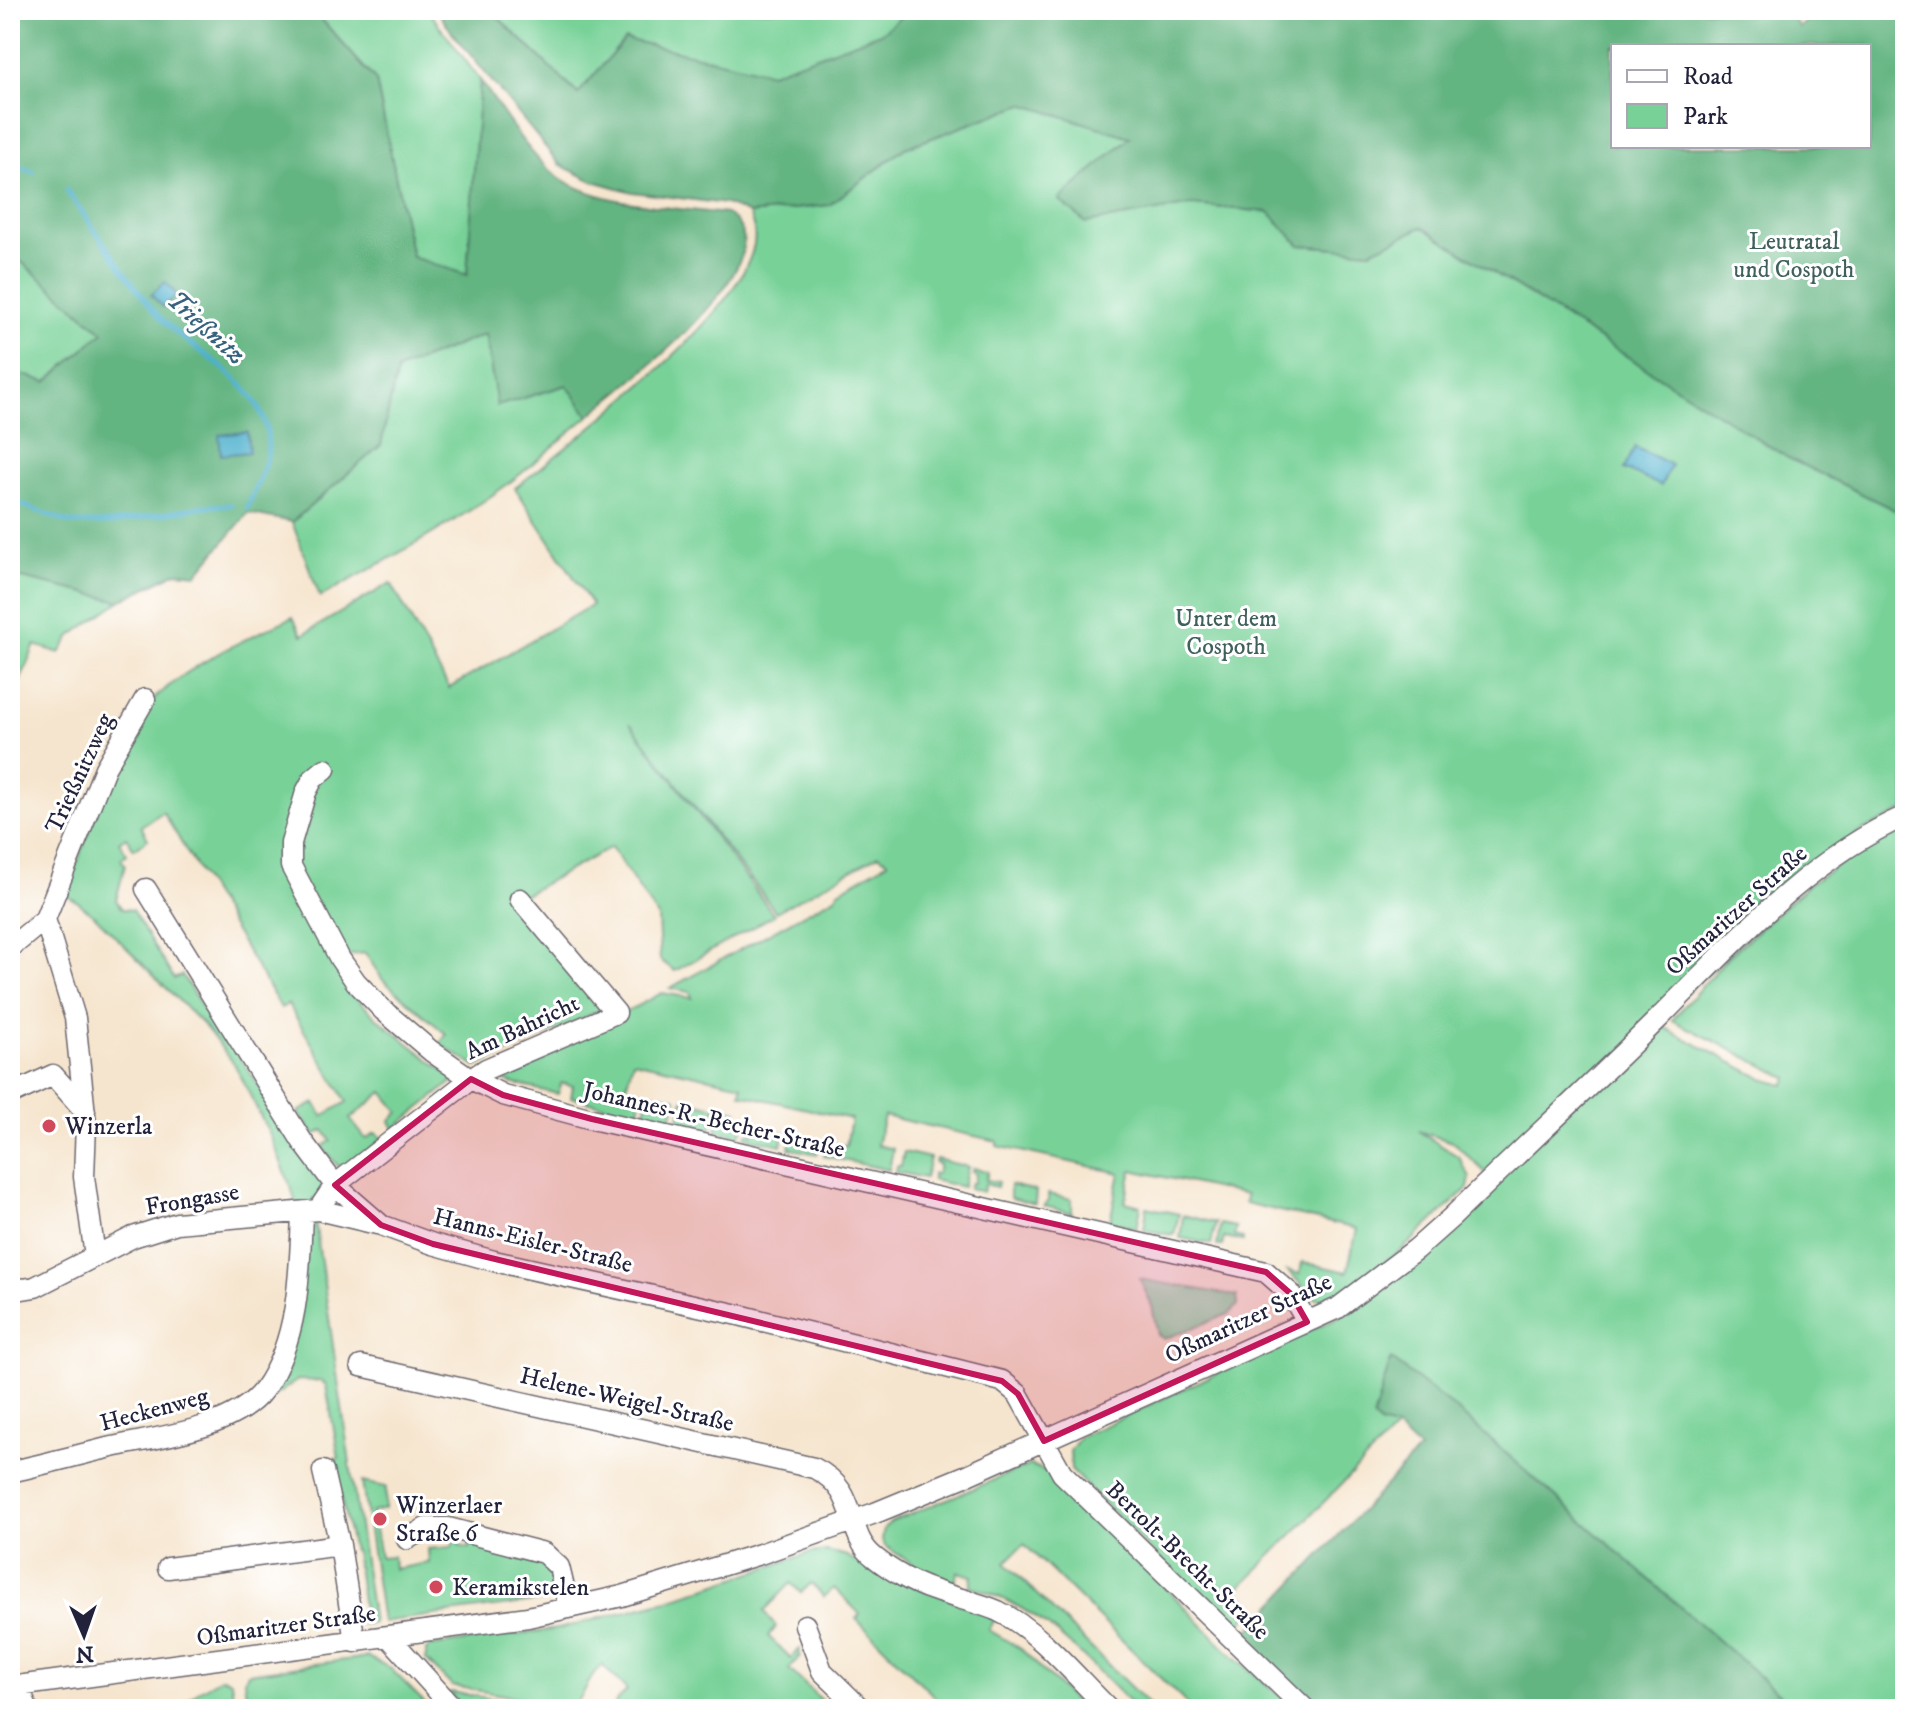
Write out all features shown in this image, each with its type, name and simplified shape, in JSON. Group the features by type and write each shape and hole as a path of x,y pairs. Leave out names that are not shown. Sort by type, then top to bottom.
{"street":[{"name":"Trießnitzweg","path":"10,948 45,919 105,768 145,699"},
{"name":"Johannes-R.-Becher-Straße","path":"325,769 313,779 306,792 291,843 291,866 340,959 356,982 431,1051 471,1079 503,1095 592,1119 1266,1272 1291,1294 1307,1322"},
{"name":"Oßmaritzer Straße","path":"15,1687 528,1617 692,1576 854,1521 1044,1441 1338,1308 1416,1249 1619,1057 1712,964 1805,880 1852,844 1905,816"},
{"name":"Hanns-Eisler-Straße","path":"146,889 302,1141 335,1185 381,1225 494,1261 739,1315 1002,1381 1018,1394 1044,1441"},
{"name":"Am Bahricht","path":"335,1185 486,1069 616,1013 520,899"},
{"path":"45,919 74,1009 85,1111 84,1168 95,1256"},
{"path":"10,1095 53,1075 85,1111"},
{"path":"310,1211 335,1185"},
{"name":"Frongasse","path":"10,1287 35,1287 133,1237 177,1223 310,1211 381,1225"},
{"name":"Heckenweg","path":"10,1472 206,1425 249,1405 263,1391 280,1362 289,1334 310,1211"},
{"name":"Helene-Weigel-Straße","path":"361,1366 814,1468 837,1486 851,1507 854,1521"},
{"name":"Bertolt-Brecht-Straße","path":"1044,1441 1062,1473 1305,1709"},
{"path":"323,1471 340,1545 355,1642"},
{"path":"854,1521 860,1541 872,1556 928,1589 997,1611 1030,1633 1109,1709"},
{"path":"407,1539 426,1528 448,1528 544,1553 559,1567 569,1608"},
{"path":"168,1568 340,1545"},
{"path":"805,1625 822,1671 861,1709"},
{"path":"389,1637 454,1709"},
{"path":"15,1687 27,1709"}],"highlighted area":[{"path":"471,1079 503,1095 592,1119 1266,1272 1291,1294 1307,1322 1044,1441 1018,1394 1002,1381 433,1244 381,1225 335,1185"}],"green space":[{"path":"10,10 313,10 376,81 412,257 467,275 480,80 523,141 553,173 570,184 612,199 726,214 743,233 740,259 723,289 697,321 589,416 567,385 497,406 485,334 397,370 381,445 292,522 248,513 197,574 177,572 120,601 18,577 10,592 10,371 47,382 103,332 10,252"},
{"path":"313,10 428,10 480,80 467,275 412,257 376,81"},
{"name":"Leutratal und Cospoth","path":"437,10 499,10 495,15 578,94 625,39 771,73 883,32 908,10 1788,10 1799,27 1822,10 1905,10 1905,515 1788,458 1422,227 1371,251 1300,245 1269,212 1192,205 1086,223 1059,200 1130,137 1023,104 905,148 829,205 749,214 726,204 632,192 593,181 560,165"},
{"path":"499,10 908,10 883,32 771,73 625,39 578,94 495,14"},
{"name":"Unter dem Cospoth","path":"1023,104 1131,137 1060,200 1086,223 1192,205 1269,212 1300,245 1371,251 1422,227 1788,458 1905,515 1905,810 1858,833 1489,1176 1453,1142 1418,1131 1459,1157 1470,1178 1468,1188 1404,1248 1334,1299 1308,1295 1288,1271 1300,1274 1302,1262 1347,1272 1357,1229 1245,1203 1246,1195 1132,1170 1125,1202 1141,1206 1137,1228 1110,1221 1120,1173 997,1146 997,1141 884,1116 877,1145 893,1149 889,1170 824,1156 827,1142 846,1146 851,1119 741,1094 742,1085 633,1061 626,1087 643,1091 638,1114 571,1097 573,1086 561,1083 558,1094 490,1075 662,993 692,998 690,992 670,988 835,897 839,891 888,862 879,855 776,912 630,723 774,915 675,971 660,960 658,917 611,847 522,896 616,1003 476,1067 440,1044 446,1034 383,980 365,953 344,956 282,856 348,990 377,1018 455,1080 394,1129 390,1121 399,1112 383,1092 350,1119 366,1139 375,1133 383,1138 344,1173 322,1147 331,1141 324,1130 314,1135 298,1112 315,1103 323,1116 347,1102 288,1004 281,1008 163,812 141,826 148,839 134,849 126,837 119,842 127,854 121,859 125,865 116,900 122,909 132,910 174,979 182,975 225,1044 230,1041 308,1166 325,1184 319,1202 296,1204 271,1137 235,1065 206,1028 96,917 65,895 104,796 145,711 171,684 239,642 293,617 302,635 391,583 449,688 592,605 515,488 614,409 688,341 720,306 742,273 754,244 754,229 749,214 829,205 905,148"},
{"path":"10,252 103,332 47,382 10,371"},
{"path":"486,334 497,406 567,385 589,416 487,499 417,543 320,597 292,522 381,445 397,370"},
{"path":"18,577 120,601 71,636 60,653 35,645 10,705 10,592"},
{"path":"1905,821 1905,1709 1796,1709 1458,1411 1391,1360 1374,1418 1380,1424 1397,1428 1237,1590 1255,1608 1232,1633 1071,1470 1070,1451 1080,1437 1345,1314 1658,1024 1763,1079 1784,1085 1788,1078 1672,1020 1726,959 1808,885"},
{"path":"650,1092 676,1098 671,1121 644,1115"},
{"path":"683,1100 716,1107 711,1130 678,1123"},
{"path":"721,1108 737,1111 735,1122 746,1124 739,1135 716,1131"},
{"path":"754,1126 784,1133 781,1145 746,1137 747,1133 753,1134"},
{"path":"792,1134 820,1141 817,1154 789,1148"},
{"path":"904,1152 930,1158 925,1178 896,1172 897,1166 901,1166"},
{"path":"936,1159 968,1167 963,1187 932,1180 939,1164 935,1163"},
{"path":"973,1168 988,1171 986,1180 998,1182 997,1187 985,1184 983,1192 969,1188 974,1183 976,1173 972,1171"},
{"path":"1010,1185 1036,1191 1035,1204 1010,1198"},
{"path":"1048,1194 1072,1199 1072,1213 1044,1206 1048,1202"},
{"path":"1147,1207 1179,1214 1174,1235 1144,1230"},
{"path":"1183,1215 1216,1223 1211,1244 1180,1238"},
{"path":"315,1221 373,1623 361,1624 364,1616 355,1551 333,1460 339,1458 326,1385 321,1381 298,1380 274,1396 269,1393 310,1227"},
{"path":"1220,1224 1236,1227 1234,1236 1243,1238 1243,1241 1224,1238 1222,1246 1217,1246"},
{"path":"1140,1279 1237,1296 1238,1305 1229,1314 1164,1339 1158,1335 1152,1306"},
{"path":"1391,1359 1458,1411 1796,1709 1317,1709 1240,1640 1419,1450 1397,1429 1380,1424 1373,1418"},
{"path":"1030,1465 1058,1478 1227,1650 1295,1709 1192,1709 1024,1544 1005,1563 1153,1709 1136,1709 1041,1621 996,1595 970,1586 972,1576 958,1572 955,1581 921,1569 885,1546 882,1540 884,1528 891,1522"},
{"path":"362,1482 386,1487 385,1509 372,1512 380,1557 393,1556 394,1569 429,1563 428,1549 452,1547 456,1535 461,1536 459,1546 469,1548 472,1539 544,1559 557,1587 547,1600 382,1622"},
{"path":"827,1551 847,1556 863,1566 868,1562 995,1619 989,1630 1021,1649 1082,1709 947,1709 856,1619 860,1614 834,1588 824,1597 811,1583 801,1593 791,1583 764,1611 776,1627 768,1636 791,1658 800,1649 800,1656 789,1669 830,1709 619,1709 615,1703 627,1690 602,1665 573,1707 452,1686 426,1660 426,1650 431,1646 558,1629 666,1601 810,1553"},
{"path":"368,1657 390,1668 431,1709 248,1709 244,1680 248,1673"},
{"path":"222,1677 231,1681 235,1709 178,1709 200,1690"},
{"path":"451,1692 555,1709 465,1709"}],"water":[{"path":"165,282 177,295 163,307 151,295"},
{"path":"247,432 249,452 221,455 219,435"},
{"path":"1635,447 1671,465 1661,486 1624,469"}],"waterway":[{"name":"Trießnitz","path":"10,164 34,172"},
{"name":"Trießnitz","path":"67,191 157,314 243,386 256,403 265,423 268,445 263,469 247,508"},
{"name":"Trießnitz","path":"10,500 70,523 112,523 205,506 231,505"}],"place":[{"name":"Winzerla","path":"49,1126"},
{"name":"Winzerlaer Straße 6","path":"380,1519"},
{"name":"Keramikstelen","path":"436,1587"}]}
